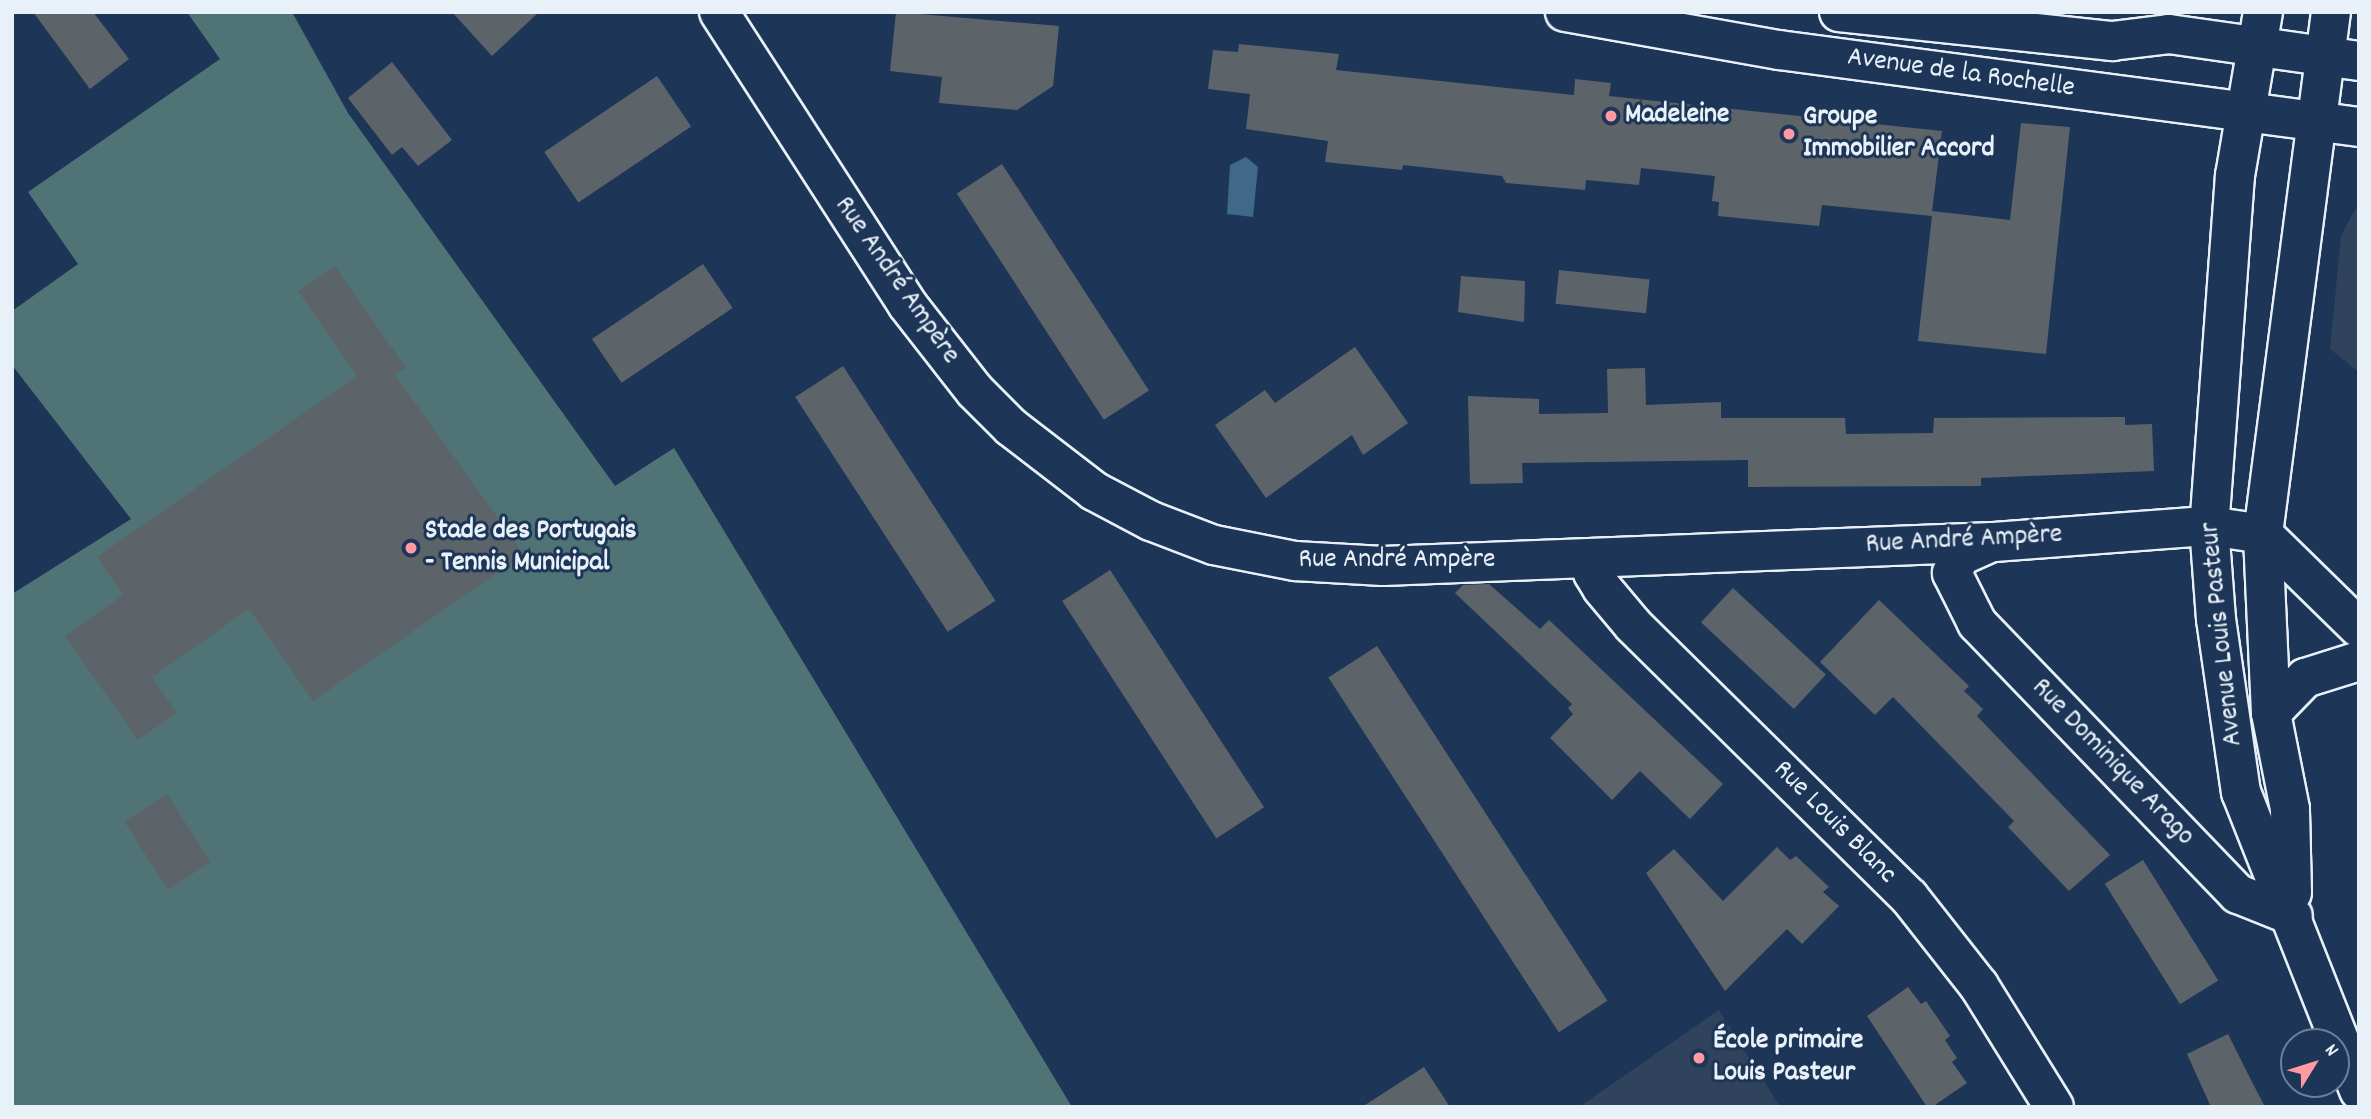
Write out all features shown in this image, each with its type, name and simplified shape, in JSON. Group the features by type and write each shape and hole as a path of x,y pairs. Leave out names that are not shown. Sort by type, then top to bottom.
{"street":[{"name":"Rue André Ampère","path":"719,12 940,351 1011,427 1094,491 1152,521 1214,545 1295,561 1383,566 1994,542 2209,526 2263,534"},
{"name":"Rue André Ampère","path":"746,12 745,40 753,66"},
{"name":"Avenue de la Rochelle","path":"1565,12 1779,50 2359,127"},
{"name":"Avenue de la Rochelle","path":"1839,12 2112,41 2177,23 2260,29 2342,59"},
{"name":"Avenue Louis Pasteur","path":"2293,916 2290,809 2271,713 2263,534 2316,121 2342,59 2330,12"},
{"name":"Avenue Louis Pasteur","path":"2260,29 2235,175 2209,526 2223,678 2241,792 2293,916 2359,1090"},
{"path":"2263,534 2359,628"},
{"path":"1954,582 1960,556 1994,542"},
{"name":"Rue Dominique Arago","path":"1915,544 1954,582 1977,623 2238,894 2293,916"},
{"name":"Rue Louis Blanc","path":"1592,559 1593,573 1602,588 1633,625 1909,897 1979,986 2054,1107"},
{"path":"2271,713 2305,678 2359,661"}],"shaded area":[{"path":"1246,157 1258,167 1253,217 1227,214 1230,165"},
{"path":"2359,202 2359,372 2330,349 2341,236"},
{"name":"École primaire Louis Pasteur","path":"1719,1010 1780,1107 1579,1107"}],"green space":[{"name":"Stade des Portugais - Tennis Municipal","path":"187,12 292,12 348,113 615,486 674,448 1072,1107 12,1107 12,594 131,519 12,365 12,311 78,264 28,192 220,59"}],"building":[{"path":"33,12 93,12 129,59 90,89"},
{"path":"452,12 539,12 492,56"},
{"path":"896,12 1059,26 1053,86 1017,110 939,103 942,77 890,71"},
{"path":"1239,44 1339,54 1336,70 1574,95 1575,79 1611,83 1609,96 1942,131 1932,211 2010,220 2021,123 2070,127 2046,354 1918,341 1932,216 1822,205 1819,226 1718,216 1719,202 1712,201 1715,176 1641,168 1639,185 1586,180 1585,190 1506,183 1502,176 1403,165 1402,170 1325,162 1328,141 1246,129 1250,94 1208,89 1213,50 1238,52"},
{"path":"392,62 452,140 418,166 402,147 392,155 348,98"},
{"path":"657,76 691,127 578,203 544,152"},
{"path":"1002,164 1149,390 1104,420 957,193"},
{"path":"703,264 733,308 622,383 592,339"},
{"path":"335,266 406,368 395,375 524,554 313,701 249,609 152,677 177,713 138,740 65,636 123,595 97,557 357,376 298,291"},
{"path":"1559,270 1650,280 1646,313 1555,304"},
{"path":"1461,276 1525,281 1524,322 1458,312"},
{"path":"1355,347 1408,423 1363,455 1352,435 1266,498 1215,425 1265,390 1275,403"},
{"path":"843,366 995,601 948,632 795,397"},
{"path":"1645,368 1646,405 1721,402 1721,418 1845,418 1846,434 1933,433 1934,418 2125,417 2125,425 2152,424 2154,471 1981,478 1981,486 1748,487 1748,460 1522,463 1523,483 1470,484 1468,396 1539,399 1539,414 1608,413 1607,369"},
{"path":"1110,570 1264,807 1216,838 1062,601"},
{"path":"1489,584 1540,629 1549,620 1723,784 1690,819 1640,771 1612,800 1550,738 1573,714 1568,708 1572,704 1455,593 1463,585"},
{"path":"1733,588 1826,675 1794,709 1701,622"},
{"path":"1879,600 1969,686 1964,691 1983,709 1977,716 2110,855 2069,891 2008,827 2014,821 1893,697 1875,715 1820,662"},
{"path":"1377,646 1607,1001 1559,1032 1328,678"},
{"path":"167,794 211,862 168,890 124,822"},
{"path":"1777,847 1790,860 1796,856 1829,887 1823,892 1839,906 1802,944 1787,929 1725,991 1646,873 1674,849 1723,901"},
{"path":"2143,860 2218,980 2180,1004 2105,884"},
{"path":"1908,987 1921,1004 1926,1001 1950,1036 1945,1040 1957,1058 1952,1062 1967,1083 1932,1107 1927,1107 1867,1016"},
{"path":"2228,1034 2265,1107 2211,1107 2187,1054"},
{"path":"1424,1067 1450,1107 1362,1107"}],"place":[{"name":"Madeleine","path":"1611,116"},
{"name":"Groupe Immobilier Accord","path":"1789,134"},
{"name":"Stade des Portugais - Tennis Municipal","path":"411,548"},
{"name":"École primaire Louis Pasteur","path":"1699,1058"}]}
